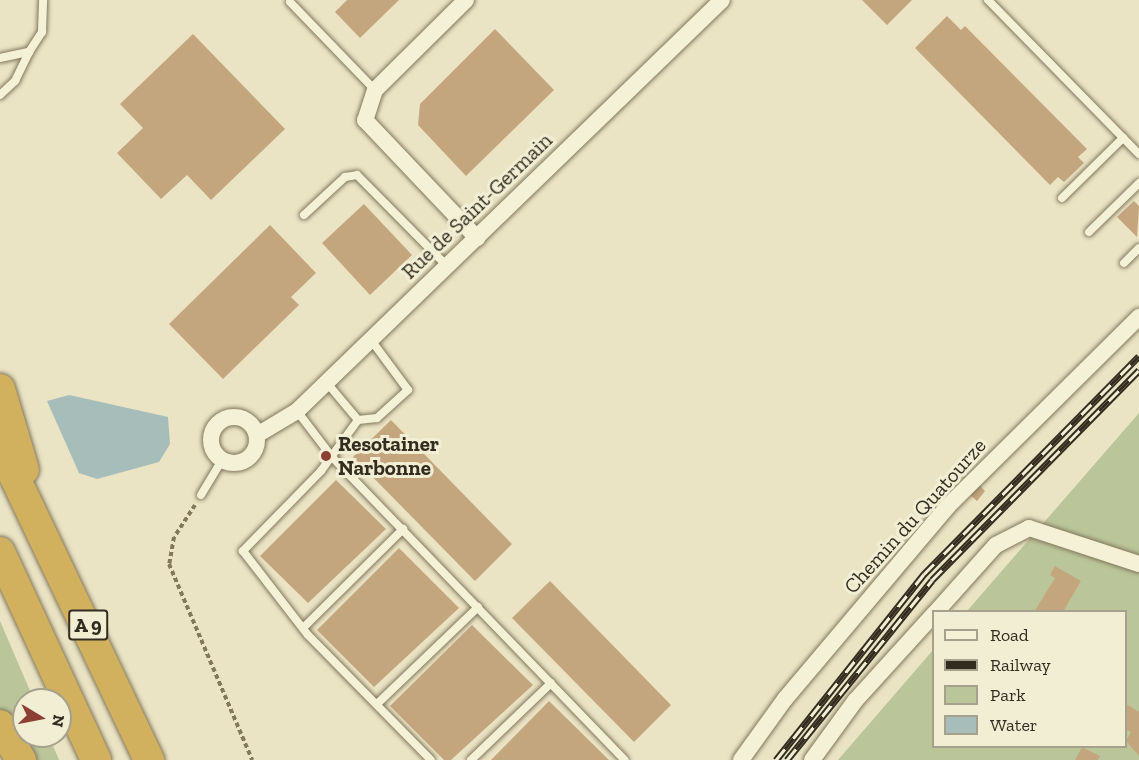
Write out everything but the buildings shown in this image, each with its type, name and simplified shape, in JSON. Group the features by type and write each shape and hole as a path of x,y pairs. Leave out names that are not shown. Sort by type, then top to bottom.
{"highway":[{"path":"0,390 33,508"},
{"name":"A 9","path":"0,446 33,508 149,760"},
{"name":"A 9","path":"0,552 96,760"},
{"path":"0,725 21,760"}],"street":[{"path":"466,0 375,90 365,120 373,134 477,238"},
{"name":"Rue de Saint-Germain","path":"257,435 297,411 327,383 722,0"},
{"name":"Chemin du Quatourze","path":"741,760 785,699 948,506 1139,317"},
{"path":"242,418 257,435 255,450 245,461 222,460 211,441 220,421 242,418"},
{"path":"938,610 996,545 1029,528 1139,564"},
{"path":"812,760 855,702 932,616"}],"lane":[{"path":"0,95 15,81 42,32 43,0"},
{"path":"988,0 1139,154"},
{"path":"290,2 375,90"},
{"path":"0,58 29,52"},
{"path":"1062,198 1123,138"},
{"path":"304,215 345,177 357,175 447,266"},
{"path":"1089,232 1139,183"},
{"path":"1124,263 1139,248"},
{"path":"371,340 408,390 377,418 358,420 332,457 243,550 303,628 431,760"},
{"path":"327,383 358,420"},
{"path":"297,411 332,457 625,760"},
{"path":"201,495 222,460"},
{"path":"303,628 403,529"},
{"path":"377,704 478,607"},
{"path":"471,760 551,683"}],"path":[{"path":"201,495 174,537 169,564 252,760"}],"green space":[{"path":"1139,413 1139,760 838,760 932,651 932,748 1127,748 1127,610 968,610"},
{"path":"0,621 29,688 12,688 12,729 0,709"},
{"path":"24,748 54,748 59,760 31,760"}],"water":[{"path":"69,395 168,417 170,444 159,462 97,479 79,473 47,401"}],"railway":[{"path":"776,760 924,574 1139,356"},
{"path":"787,760 932,580 1139,370"}],"place":[{"name":"Resotainer Narbonne","path":"326,456"}]}
